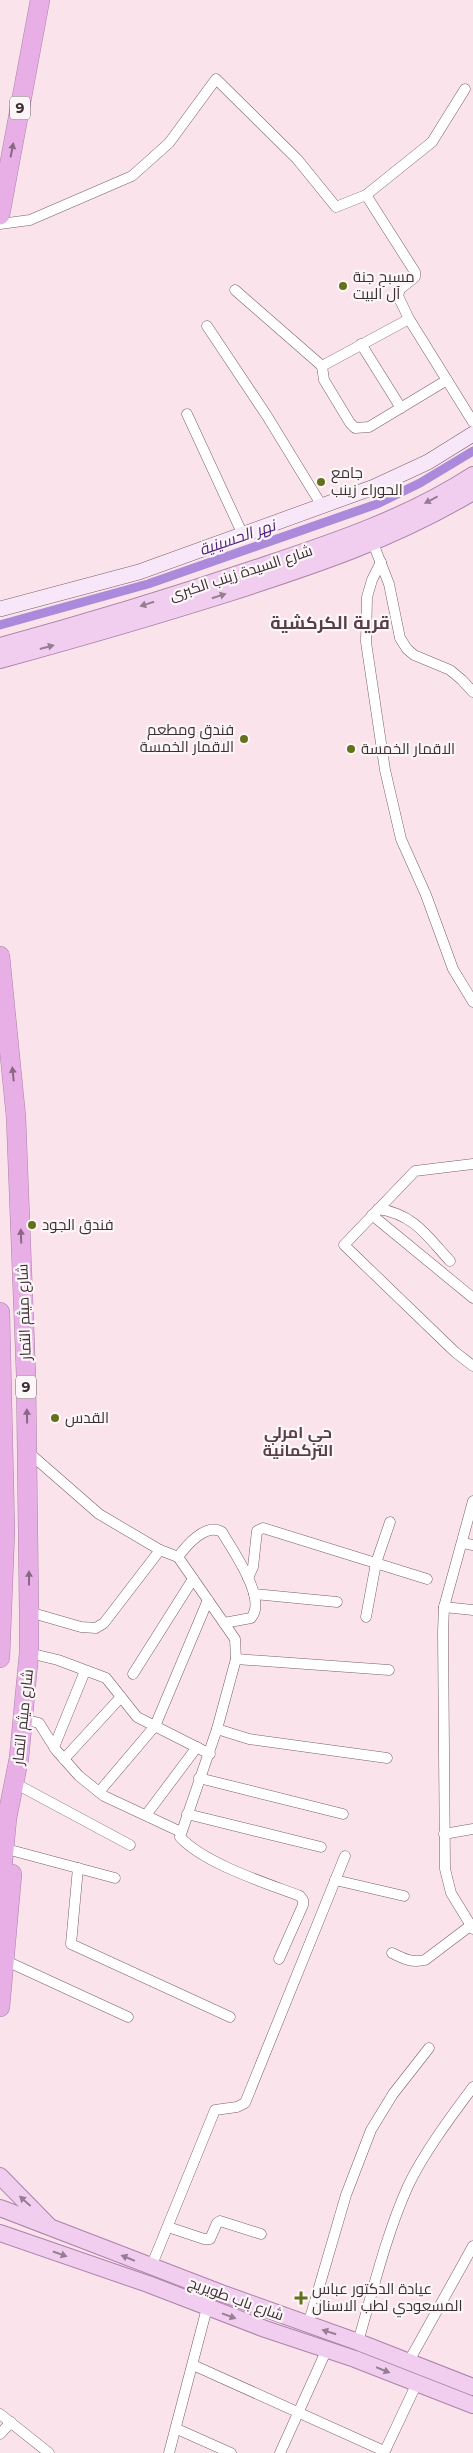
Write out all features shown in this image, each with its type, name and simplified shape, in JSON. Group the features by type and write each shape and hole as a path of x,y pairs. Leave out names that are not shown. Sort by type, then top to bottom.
{"highway":[{"name":"9","path":"0,215 40,0"},
{"name":"شارع ميثم التمار","path":"0,956 16,1116 29,1531 29,1653 19,1758 7,1818 0,1891"},
{"path":"0,1127 11,1124 16,1116"},
{"path":"0,1147 8,1146 13,1149 18,1158"},
{"name":"شارع ميثم التمار","path":"0,1321 5,1531 0,1658"},
{"path":"4,1497 13,1504 18,1505 27,1500"},
{"path":"5,1531 8,1526 20,1522 29,1531"},
{"path":"0,2008 19,1814 19,1758"}],"main road":[{"path":"0,608 139,572 322,506 401,475 473,434"},
{"name":"شارع السيدة زينب الكبرى","path":"0,660 140,621 371,537 473,475"},
{"name":"شارع السيدة زينب الكبرى","path":"0,646 148,604 424,521 473,492"},
{"path":"0,2176 50,2227"},
{"name":"شارع باب طويريج","path":"0,2208 152,2267 473,2386"},
{"name":"شارع باب طويريج","path":"5,2236 148,2284 207,2308 469,2403"},
{"path":"439,2392 446,2385 445,2376"},
{"path":"469,2403 465,2392 473,2386"}],"street":[{"path":"0,224 30,220 132,176 169,143 216,79 297,159 333,206 338,207 366,195 432,142 465,89"},
{"path":"366,195 415,272 415,277 398,294 409,319 473,422"},
{"path":"235,290 322,366 324,380 355,428 369,427 447,380"},
{"path":"322,366 409,319"},
{"path":"207,326 267,416 322,506"},
{"path":"361,344 401,408"},
{"path":"187,414 243,535"},
{"path":"371,537 389,584 396,626 407,649 414,655 450,670 473,692"},
{"path":"381,562 372,580 367,597 366,642 385,770 401,839 426,895 453,968 473,1002"},
{"path":"473,1164 415,1171 344,1245 434,1332 473,1366"},
{"path":"375,1212 405,1216 415,1223 450,1261"},
{"path":"375,1212 473,1298"},
{"path":"27,1451 99,1514 160,1550 178,1557 235,1639 236,1659 217,1729 210,1754 199,1778 180,1832 180,1837 196,1850 233,1870 271,1887 300,1896 303,1900 300,1912 279,1959"},
{"path":"392,1953 404,1960 418,1962 425,1960 471,1927 451,1892 445,1869 444,1607 468,1544 473,1500"},
{"path":"366,1617 376,1563 390,1522"},
{"path":"248,1578 253,1567 257,1531 263,1528 427,1579"},
{"path":"178,1557 185,1547 200,1535 217,1529 222,1532 248,1578 254,1594 255,1608 251,1618 224,1623"},
{"path":"29,1612 81,1627 96,1628 104,1623 160,1550"},
{"path":"133,1674 193,1579"},
{"path":"254,1594 337,1602"},
{"path":"99,1792 155,1726 208,1600"},
{"path":"444,1607 473,1610"},
{"path":"29,1653 58,1660 106,1678 138,1717 210,1754"},
{"path":"236,1659 389,1670"},
{"path":"54,1748 86,1671"},
{"path":"64,1759 121,1697"},
{"path":"23,1719 39,1723 54,1748 79,1776 99,1792 180,1832"},
{"path":"217,1729 249,1740 387,1758"},
{"path":"146,1815 197,1748"},
{"path":"199,1778 343,1814"},
{"path":"20,1786 130,1845"},
{"path":"187,1814 321,1847"},
{"path":"444,1834 473,1828"},
{"path":"14,1852 115,1878"},
{"path":"152,2267 215,2110 237,2107 245,2103 345,1856"},
{"path":"78,1868 70,1944 230,2017"},
{"path":"335,1880 404,1896"},
{"path":"4,1960 128,2017"},
{"path":"308,2325 346,2195 371,2130 393,2094 429,2048"},
{"path":"358,2342 381,2262 409,2185 450,2119 473,2087"},
{"path":"168,2226 204,2239 210,2239 220,2220 261,2234"},
{"path":"409,2362 473,2246"},
{"path":"169,2453 177,2429 207,2308"},
{"path":"280,2453 327,2350"},
{"path":"193,2365 384,2452 417,2383"},
{"path":"0,2414 49,2453"},
{"path":"0,2434 10,2422"},
{"path":"177,2429 231,2453"}],"waterway":[{"name":"نهر الحسينية","path":"0,625 148,584 377,504 420,483 473,451"}],"place":[{"name":"مسبح جنة آل البيت","path":"343,286"},
{"name":"جامع الحوراء زينب","path":"321,482"},
{"name":"فندق ومطعم الاقمار الخمسة","path":"244,739"},
{"name":"الاقمار الخمسة","path":"351,749"},
{"name":"فندق الجود","path":"32,1225"},
{"name":"القدس","path":"55,1418"},
{"name":"عيادة الدكتور عباس المسعودي لطب الاسنان","path":"301,2298"}],"district":[{"name":"قرية الكركشية","path":"330,623"},
{"name":"حي امرلي التركمانية","path":"298,1441"}]}
